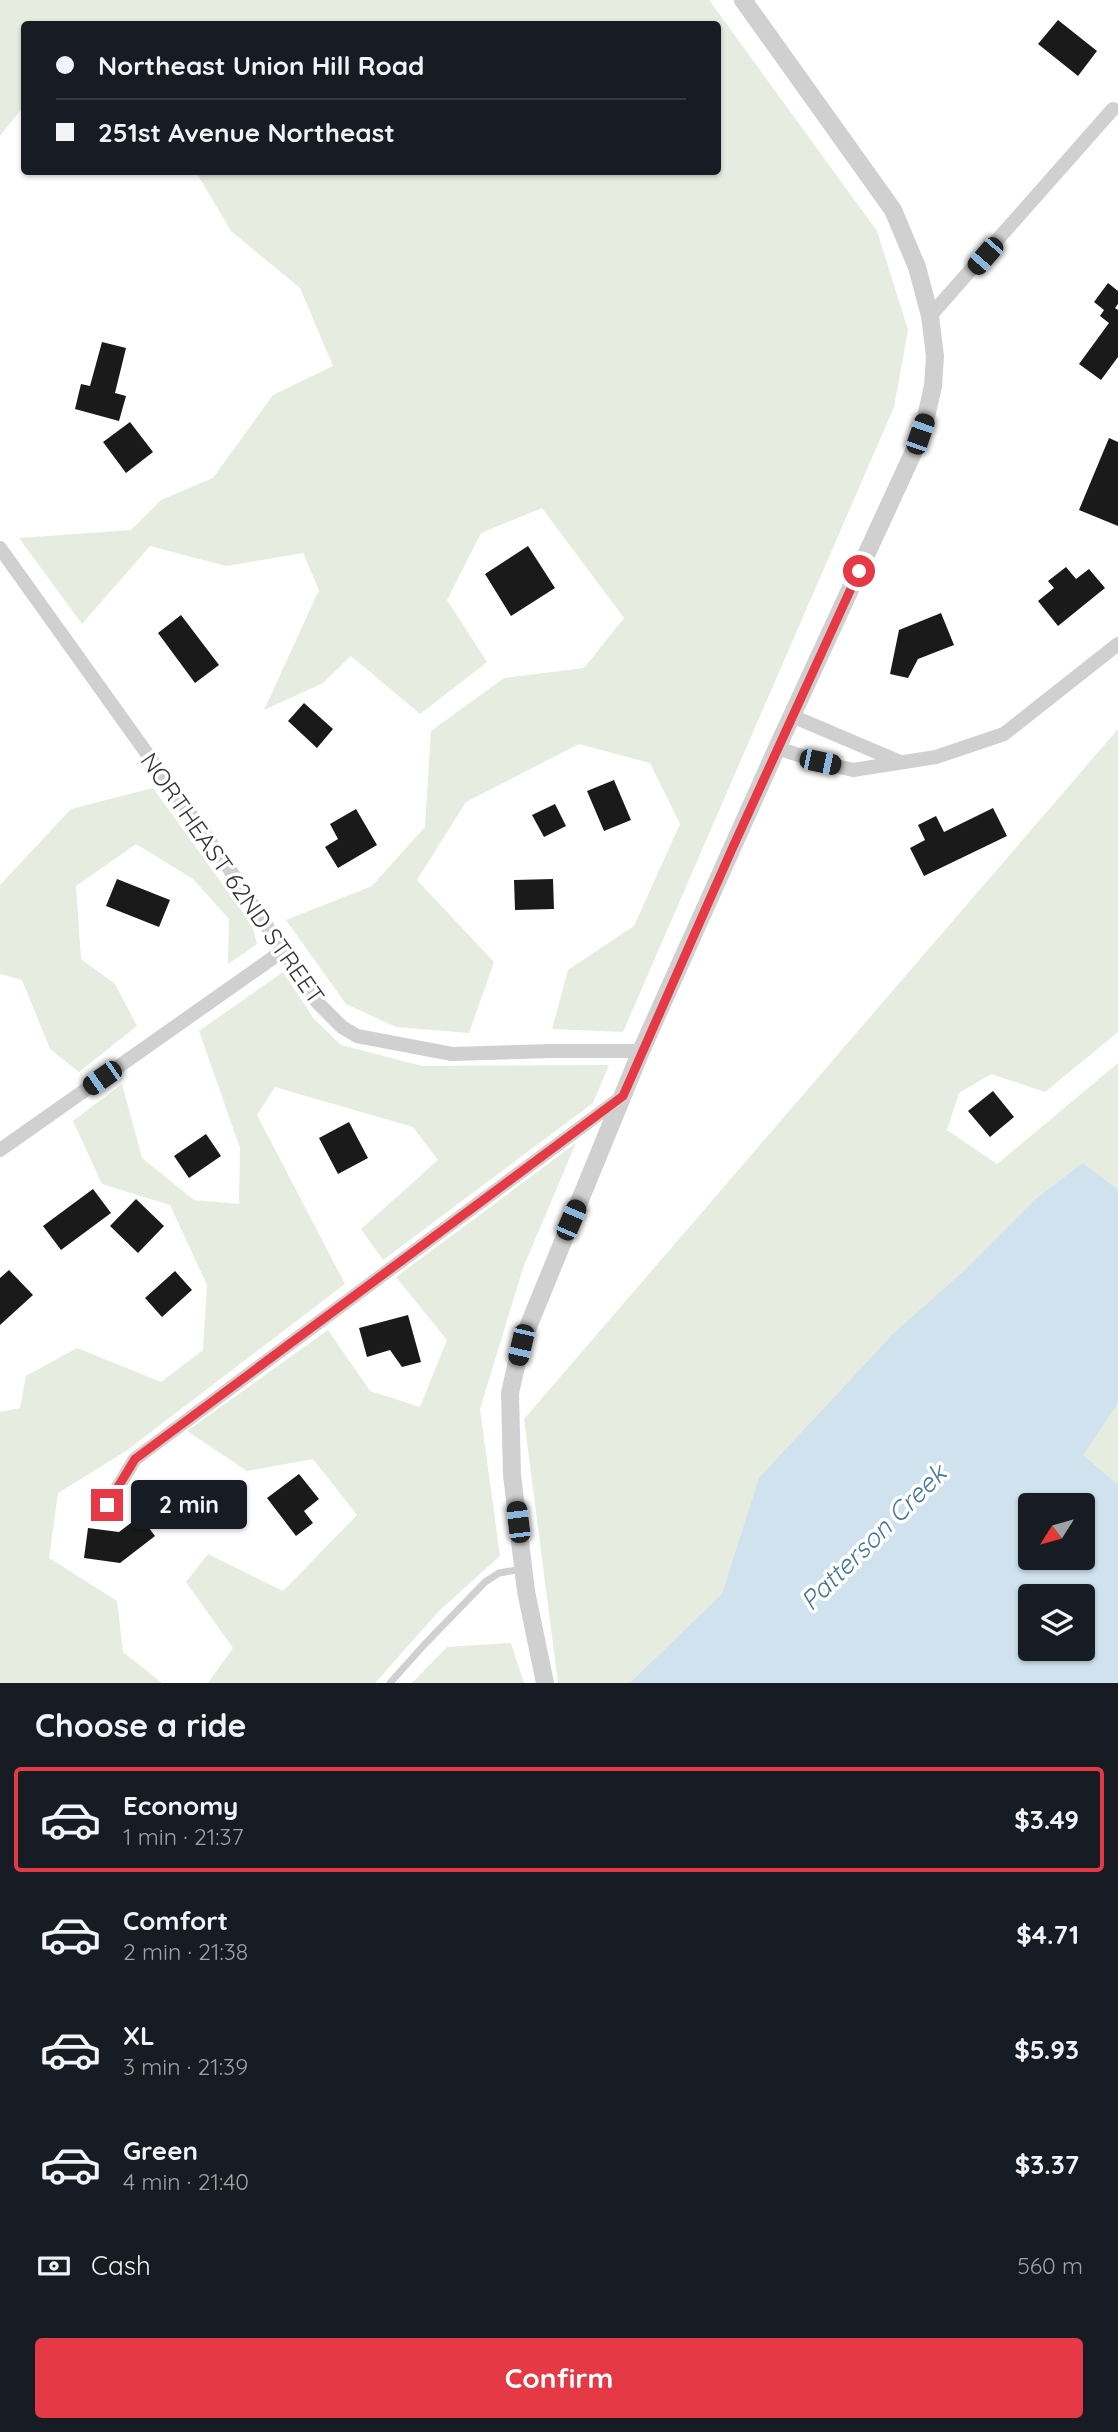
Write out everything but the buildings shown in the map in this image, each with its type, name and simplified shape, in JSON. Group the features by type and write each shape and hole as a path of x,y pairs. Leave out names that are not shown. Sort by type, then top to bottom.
{"street":[{"path":"545,1683 524,1569 512,1475 510,1393 521,1345 641,1051 914,451 933,386 935,356 930,316 918,267 893,210 743,0"},
{"path":"930,316 1113,108"},
{"name":"NORTHEAST 62ND STREET","path":"0,548 226,864 328,1016 357,1036 452,1054 641,1051"},
{"path":"777,748 853,769 936,757 1003,734 1118,644"},
{"path":"792,716 901,762"},
{"path":"0,1150 284,950"},
{"path":"107,1505 135,1459 623,1096"}],"lane":[{"path":"390,1683 485,1583 499,1573 524,1569"}],"shaded area":[{"path":"0,0 709,0 877,231 908,330 894,407 623,1032 552,1029 568,970 634,926 680,824 650,763 579,744 466,802 417,880 494,962 469,1033 396,1027 346,1004 286,920 372,886 425,827 431,731 504,678 584,668 624,618 542,508 481,533 447,600 487,662 420,714 351,656 323,683 264,710 319,590 303,553 226,566 150,546 82,624 19,538 131,530 161,500 213,478 273,395 333,366 300,288 231,231 198,175 721,175 721,21 21,21 21,110 0,136"},
{"path":"1118,729 1118,1032 1045,1092 991,1074 959,1093 947,1130 997,1164 1118,1063 1118,1683 558,1683 524,1419"},
{"path":"153,788 252,925 257,944 228,964 229,919 193,879 136,844 76,886 81,959 115,984 137,1026 79,1072 50,1049 22,980 0,974 0,885 71,809"},
{"path":"283,972 314,1019 341,1045 422,1066 609,1065 593,1103 383,1260 361,1229 438,1160 413,1127 275,1087 257,1115 345,1284 126,1451 58,1493 49,1558 117,1601 123,1652 162,1683 0,1683 0,1412 20,1408 26,1376 77,1348 161,1382 203,1350 207,1285 170,1205 102,1184 73,1121 122,1084 142,1158 194,1200 239,1204 240,1148 199,1031"},
{"path":"576,1143 523,1268 480,1409 500,1556 440,1610 375,1683 208,1683 233,1648 186,1582 208,1554 283,1591 357,1515 313,1459 247,1471 187,1431 328,1330 370,1391 420,1407 447,1340 396,1277"},
{"path":"511,1643 524,1683 412,1683 447,1647"}],"water":[{"name":"Patterson Creek","path":"1083,1163 1118,1190 1118,1403 1083,1455 1118,1485 1118,1683 630,1683 722,1594 759,1478 894,1333 964,1271 1037,1198"}],"route":[{"path":"107,1505 135,1459 623,1096 777,748 859,571"}]}
